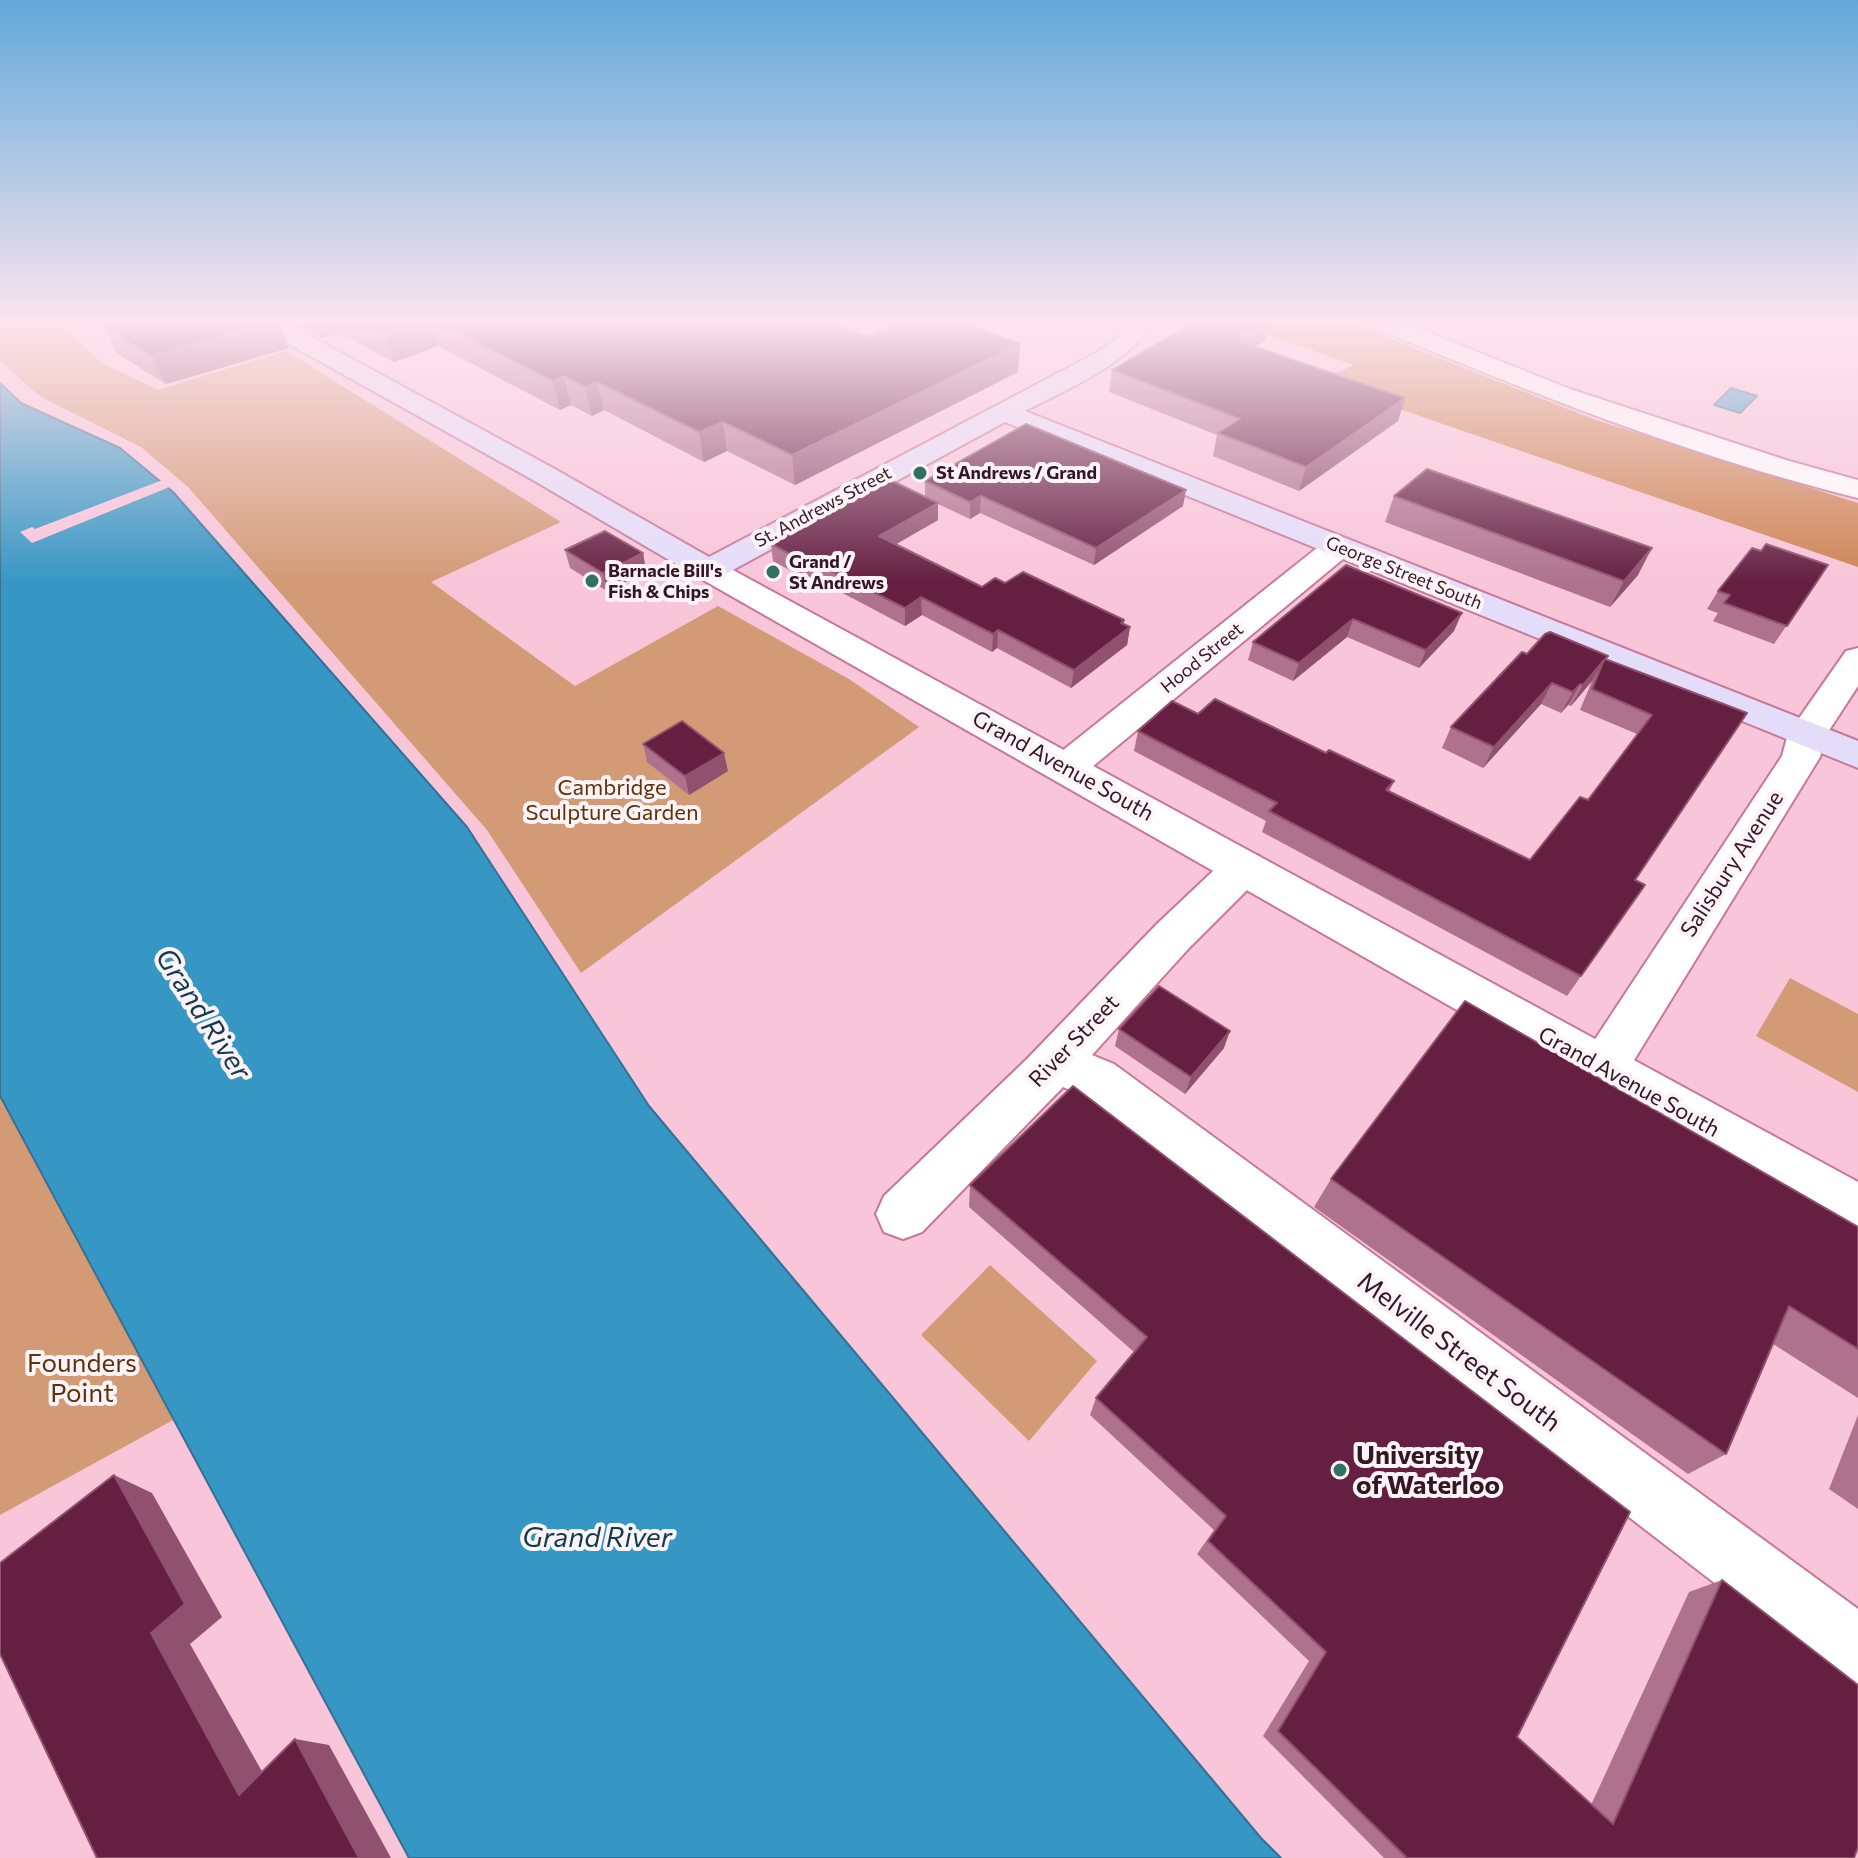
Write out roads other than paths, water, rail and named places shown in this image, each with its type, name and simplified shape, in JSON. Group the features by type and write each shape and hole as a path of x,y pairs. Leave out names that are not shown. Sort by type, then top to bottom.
{"main road":[{"name":"Grand Avenue South","path":"426,410 709,570"},
{"name":"St. Andrews Street","path":"709,570 1007,410"},
{"name":"George Street South","path":"1003,412 1858,755"}],"street":[{"path":"1606,410 1779,467 1858,489"},
{"name":"Hood Street","path":"1066,768 1338,547"},
{"name":"Grand Avenue South","path":"709,570 1858,1210"},
{"name":"Salisbury Avenue","path":"1603,1068 1801,757 1807,734 1858,659"},
{"name":"River Street","path":"903,1214 1056,1062 1173,936 1244,867"},
{"name":"Melville Street South","path":"1056,1062 1097,1079 1858,1651"}],"water":[{"name":"Grand River","path":"0,410 36,410 120,448 173,492 467,827 649,1106 1261,1838 1281,1858 409,1858 0,1096"}],"place":[{"name":"St Andrews / Grand","path":"920,473"},
{"name":"Grand / St Andrews","path":"773,572"},
{"name":"Barnacle Bill's Fish & Chips","path":"592,581"},
{"name":"University of Waterloo","path":"1340,1470"}],"park label":[{"name":"Cambridge Sculpture Garden","path":"612,800"},
{"name":"Founders Point","path":"82,1378"}]}
